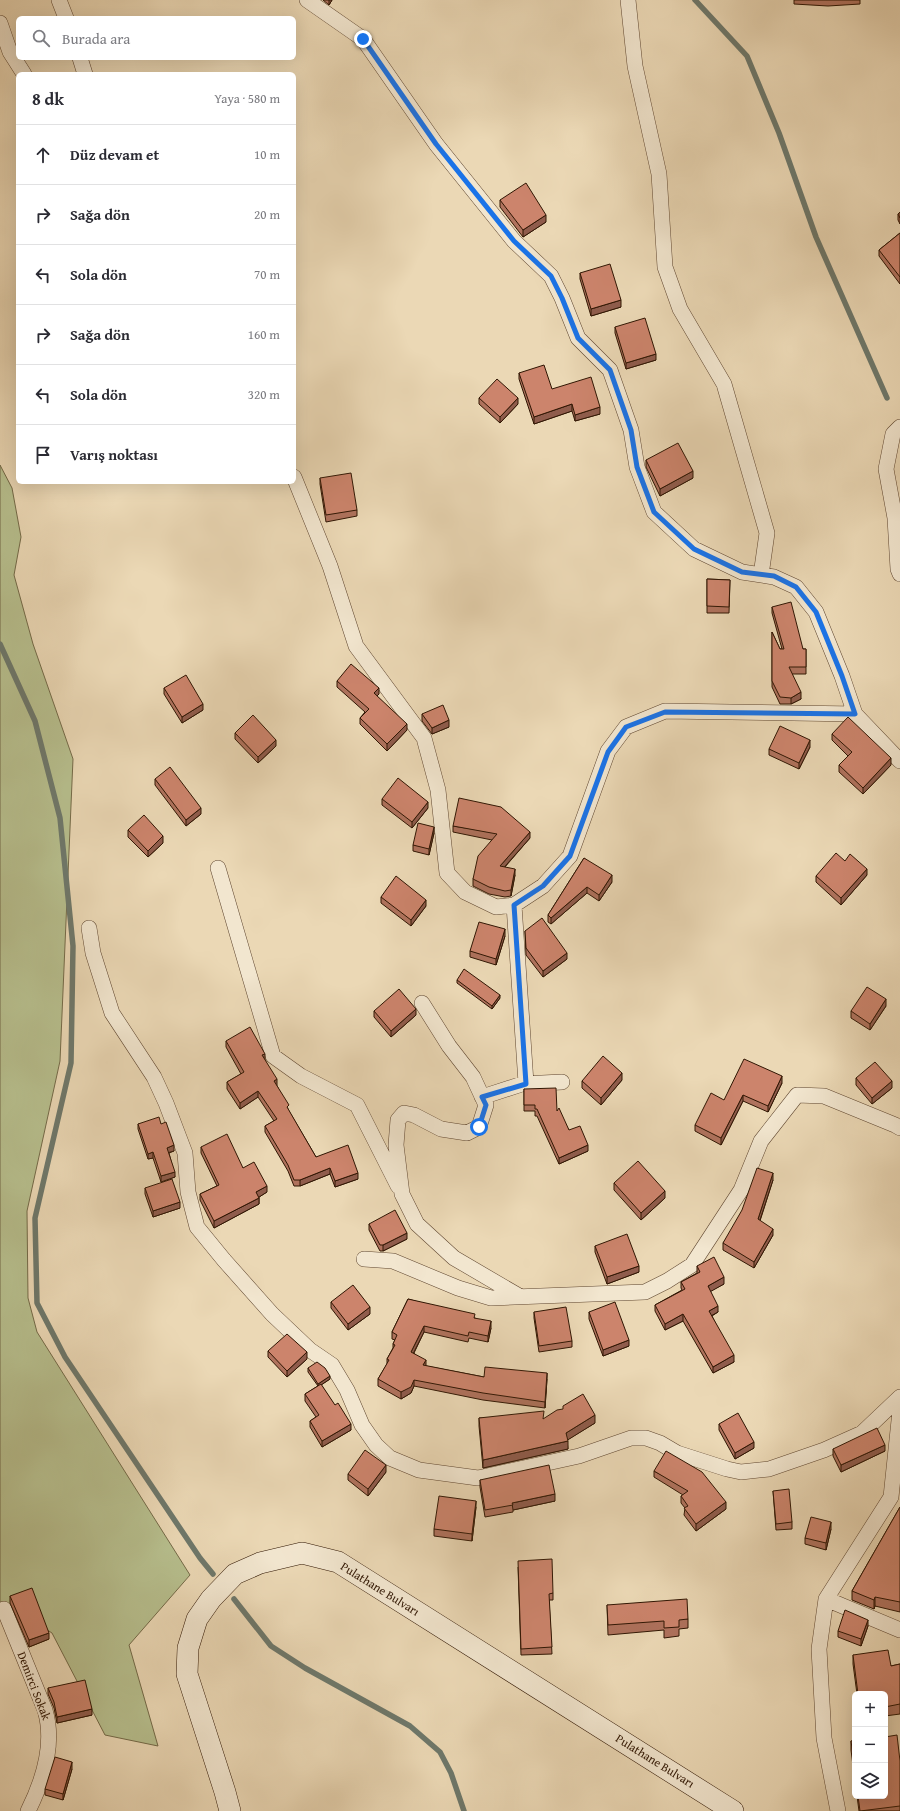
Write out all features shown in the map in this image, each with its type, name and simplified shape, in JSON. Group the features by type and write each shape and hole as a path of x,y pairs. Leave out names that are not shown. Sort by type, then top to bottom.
{"street":[{"path":"59,0 65,16"},
{"path":"307,0 363,39 436,144 514,241 551,276 562,298 578,338 610,370 631,430 637,467 654,512 694,549 742,572 774,576 796,587 816,612 842,676 855,714 900,761"},
{"path":"628,0 635,66 659,174 665,267 680,309 724,384 767,533 761,575"},
{"path":"0,23 10,52 23,72"},
{"path":"81,60 84,72"},
{"path":"900,427 893,434 886,469 895,518 898,569 900,574"},
{"path":"296,482 330,566 356,646 424,738 438,790 447,873 465,892 496,907 514,905 543,886 570,856 608,752 626,727 665,712 855,714"},
{"path":"218,868 273,1056 301,1076 357,1105 417,1224 454,1258 519,1296"},
{"path":"514,905 526,1084"},
{"path":"89,928 93,953 112,1014 154,1077 166,1103 185,1153 188,1192 197,1227 272,1314 310,1350 332,1365 347,1390 362,1425 376,1445 390,1458 419,1470 478,1478 579,1456 631,1438 646,1438 660,1443 677,1453 727,1469 742,1472 770,1469 824,1450 862,1433 900,1397"},
{"path":"402,1194 396,1145 398,1120 404,1112 414,1115 441,1129 467,1133 479,1127 486,1105 473,1077 449,1046 422,1003"},
{"path":"482,1097 526,1084 562,1082"},
{"path":"364,1259 393,1261 458,1288 491,1298 645,1292 667,1281 692,1265 741,1190 761,1141 797,1095 824,1096 900,1128"},
{"path":"838,1811 824,1738 819,1650 826,1599 891,1497 900,1412"},
{"name":"Pulathane Bulvarı","path":"230,1811 187,1674 188,1648 197,1619 211,1599 235,1574 260,1563 302,1553 338,1562 733,1811"},
{"path":"826,1599 900,1630"},
{"name":"Demirci Sokak","path":"4,1609 45,1710 49,1725 49,1740 46,1761 39,1785 28,1811"}],"green space":[{"path":"0,465 12,488 21,537 14,575 33,644 73,759 60,1061 27,1211 28,1298 37,1332 190,1575 129,1645 158,1746 105,1735 52,1633 9,1606 0,1604"}],"building":[{"path":"526,183 546,215 523,230 500,200"},
{"path":"900,233 900,277 879,250"},
{"path":"610,264 621,300 591,309 580,273"},
{"path":"645,318 656,354 626,363 615,327"},
{"path":"544,365 552,389 591,377 600,407 575,415 572,404 534,417 519,373"},
{"path":"497,379 518,398 500,417 479,398"},
{"path":"678,443 693,471 660,489 646,460"},
{"path":"351,473 357,510 326,515 320,478"},
{"path":"707,579 730,580 729,607 707,606"},
{"path":"791,602 803,649 806,649 806,667 789,667 801,692 791,698 780,697 772,681 772,632 780,649 784,649 772,607"},
{"path":"351,664 379,688 374,693 407,724 387,744 360,718 369,709 337,681"},
{"path":"186,675 203,704 182,717 164,688"},
{"path":"443,705 449,720 432,728 422,714"},
{"path":"253,715 276,740 258,757 235,733"},
{"path":"848,717 891,758 863,788 839,765 852,752 832,734"},
{"path":"780,726 810,740 799,763 769,749"},
{"path":"170,767 201,808 186,820 155,779"},
{"path":"398,778 428,802 412,822 382,799"},
{"path":"459,798 501,807 530,832 500,866 515,869 511,890 505,891 489,887 473,879 478,856 497,834 453,826"},
{"path":"144,815 163,836 148,851 128,830"},
{"path":"418,823 434,827 429,849 413,845"},
{"path":"836,853 845,861 850,854 867,869 841,898 816,876"},
{"path":"584,858 612,875 599,895 587,887 551,918 548,915"},
{"path":"396,876 426,900 411,920 381,897"},
{"path":"542,918 567,953 543,971 526,948 525,931"},
{"path":"479,922 505,929 496,959 470,951"},
{"path":"464,969 500,995 492,1006 457,980"},
{"path":"867,987 886,999 870,1024 851,1011"},
{"path":"399,989 416,1009 391,1031 374,1011"},
{"path":"250,1027 265,1054 262,1055 277,1079 274,1081 289,1105 287,1107 316,1157 348,1145 358,1173 335,1181 330,1168 300,1180 294,1180 288,1165 265,1126 277,1119 258,1091 240,1103 227,1082 244,1072 226,1041"},
{"path":"603,1056 622,1073 601,1098 582,1081"},
{"path":"744,1059 782,1076 768,1106 743,1095 721,1138 695,1125 711,1093 724,1100"},
{"path":"875,1062 892,1081 872,1098 856,1078"},
{"path":"556,1088 557,1111 559,1108 569,1130 580,1126 588,1145 559,1158 537,1109 535,1109 535,1105 524,1105 524,1089"},
{"path":"159,1117 161,1124 166,1122 174,1145 167,1148 175,1172 161,1176 153,1152 148,1154 138,1124"},
{"path":"227,1134 243,1168 254,1162 267,1186 256,1192 259,1198 214,1221 200,1194 219,1185 201,1147"},
{"path":"638,1161 665,1191 641,1213 614,1183"},
{"path":"757,1168 773,1173 758,1219 773,1229 754,1262 723,1243 742,1210"},
{"path":"172,1179 180,1202 153,1211 145,1188"},
{"path":"395,1210 407,1233 383,1245 380,1245 369,1224"},
{"path":"627,1234 639,1266 607,1277 595,1246"},
{"path":"714,1257 724,1277 708,1286 718,1306 709,1311 734,1355 713,1367 683,1314 665,1324 655,1305 685,1289 681,1282 700,1272 697,1266"},
{"path":"353,1285 370,1307 348,1324 331,1302"},
{"path":"408,1299 475,1314 474,1318 491,1321 488,1336 469,1332 468,1336 424,1326 411,1352 426,1360 423,1365 484,1377 485,1367 547,1373 545,1402 483,1393 414,1380 411,1387 401,1392 378,1379 389,1360 387,1359 395,1345 393,1344 397,1335 392,1332"},
{"path":"615,1302 629,1340 603,1350 589,1312"},
{"path":"566,1307 572,1341 539,1346 534,1312"},
{"path":"287,1334 307,1352 287,1371 268,1351"},
{"path":"317,1362 325,1368 330,1376 318,1384 308,1368"},
{"path":"321,1384 335,1405 338,1403 351,1424 322,1441 310,1421 319,1415 305,1394"},
{"path":"583,1394 595,1415 566,1433 568,1441 483,1460 479,1418 544,1411 543,1419 557,1410 563,1409 563,1406"},
{"path":"738,1413 754,1442 735,1453 719,1424"},
{"path":"877,1428 885,1445 841,1465 833,1449"},
{"path":"365,1450 386,1465 368,1489 348,1474"},
{"path":"666,1451 702,1472 726,1502 696,1524 684,1508 688,1506 681,1496 688,1491 654,1471"},
{"path":"549,1465 555,1494 512,1503 513,1505 485,1510 480,1480"},
{"path":"789,1489 792,1522 776,1524 773,1491"},
{"path":"439,1496 476,1501 472,1534 434,1529"},
{"path":"900,1507 900,1602 875,1597 874,1600 852,1591"},
{"path":"811,1517 831,1522 826,1543 805,1538"},
{"path":"552,1559 553,1593 549,1594 552,1647 521,1649 518,1561"},
{"path":"32,1588 49,1633 29,1640 10,1596"},
{"path":"687,1599 688,1619 679,1620 679,1627 664,1628 664,1621 608,1625 607,1605"},
{"path":"845,1610 868,1620 861,1639 838,1631"},
{"path":"888,1650 891,1666 900,1664 900,1704 888,1706 888,1691 858,1691 853,1655"},
{"path":"85,1680 92,1709 57,1717 54,1702 48,1688"},
{"path":"897,1735 900,1761 900,1806 860,1811 858,1799 888,1799 888,1736"},
{"path":"55,1757 72,1762 63,1794 45,1789"}],"waterway":[{"path":"695,0 747,56 779,133 816,237 887,398"},
{"path":"0,644 35,721 60,818 73,946 71,1063 35,1218 37,1303 65,1357 200,1558 213,1574"},
{"path":"234,1599 271,1646 305,1668 410,1726 440,1752 451,1773 464,1811"}],"route":[{"path":"363,39 436,144 514,241 551,276 562,298 578,338 610,370 631,430 637,467 654,512 694,549 742,572 774,576 796,587 816,612 842,676 855,714 665,712 626,727 608,752 570,856 543,886 514,905 526,1084 482,1097 486,1105 479,1127"}]}
